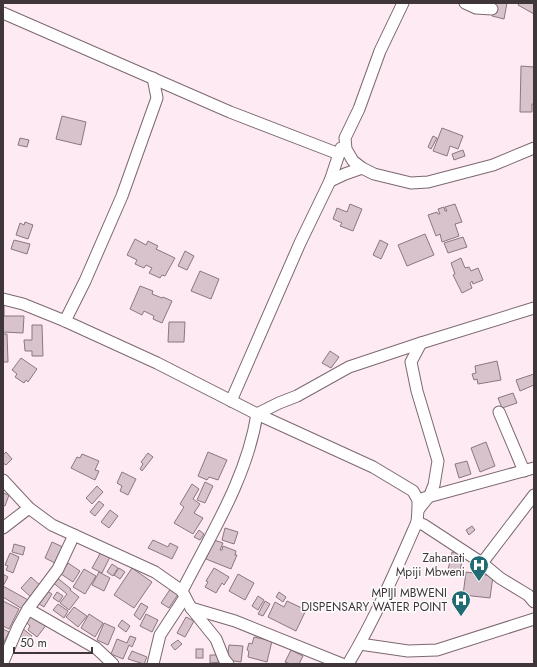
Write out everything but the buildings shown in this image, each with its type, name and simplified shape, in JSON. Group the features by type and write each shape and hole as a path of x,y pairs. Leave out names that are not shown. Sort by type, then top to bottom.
{"street":[{"path":"231,401 300,243 330,181 345,138 359,109 380,51 403,3"},
{"path":"465,3 476,8 492,9"},
{"path":"3,13 230,112 339,154"},
{"path":"65,321 85,281 122,196 157,98 153,78"},
{"path":"157,98 172,86"},
{"path":"345,138 346,149 353,161 362,168 395,180 411,183 428,182 493,164 534,148"},
{"path":"330,181 362,168"},
{"path":"3,299 23,304 65,321 157,363 257,414 373,467 413,491 418,505 416,522 385,594 360,644 348,664"},
{"path":"257,414 279,402 297,396 349,367 534,308"},
{"path":"411,362 421,344"},
{"path":"401,351 411,362 417,391 438,461 434,486 430,495"},
{"path":"418,505 430,495 529,470 499,412"},
{"path":"153,664 160,635 183,594 233,494 254,432 257,414"},
{"path":"3,480 29,508 52,525 156,572 183,594 191,608 216,639 224,659 228,664"},
{"path":"482,563 534,495"},
{"path":"3,528 29,508"},
{"path":"416,522 424,525 482,563 500,578 528,595 534,602"},
{"path":"3,662 18,627 28,610 58,569 74,536"},
{"path":"191,608 235,621 342,664"},
{"path":"28,610 96,648 113,664"},
{"path":"360,644 408,651 437,650 534,620"}],"place":[{"name":"Zahanati Mpiji Mbweni","path":"479,582"},
{"name":"MPIJI MBWENI DISPENSARY WATER POINT","path":"461,617"}]}
